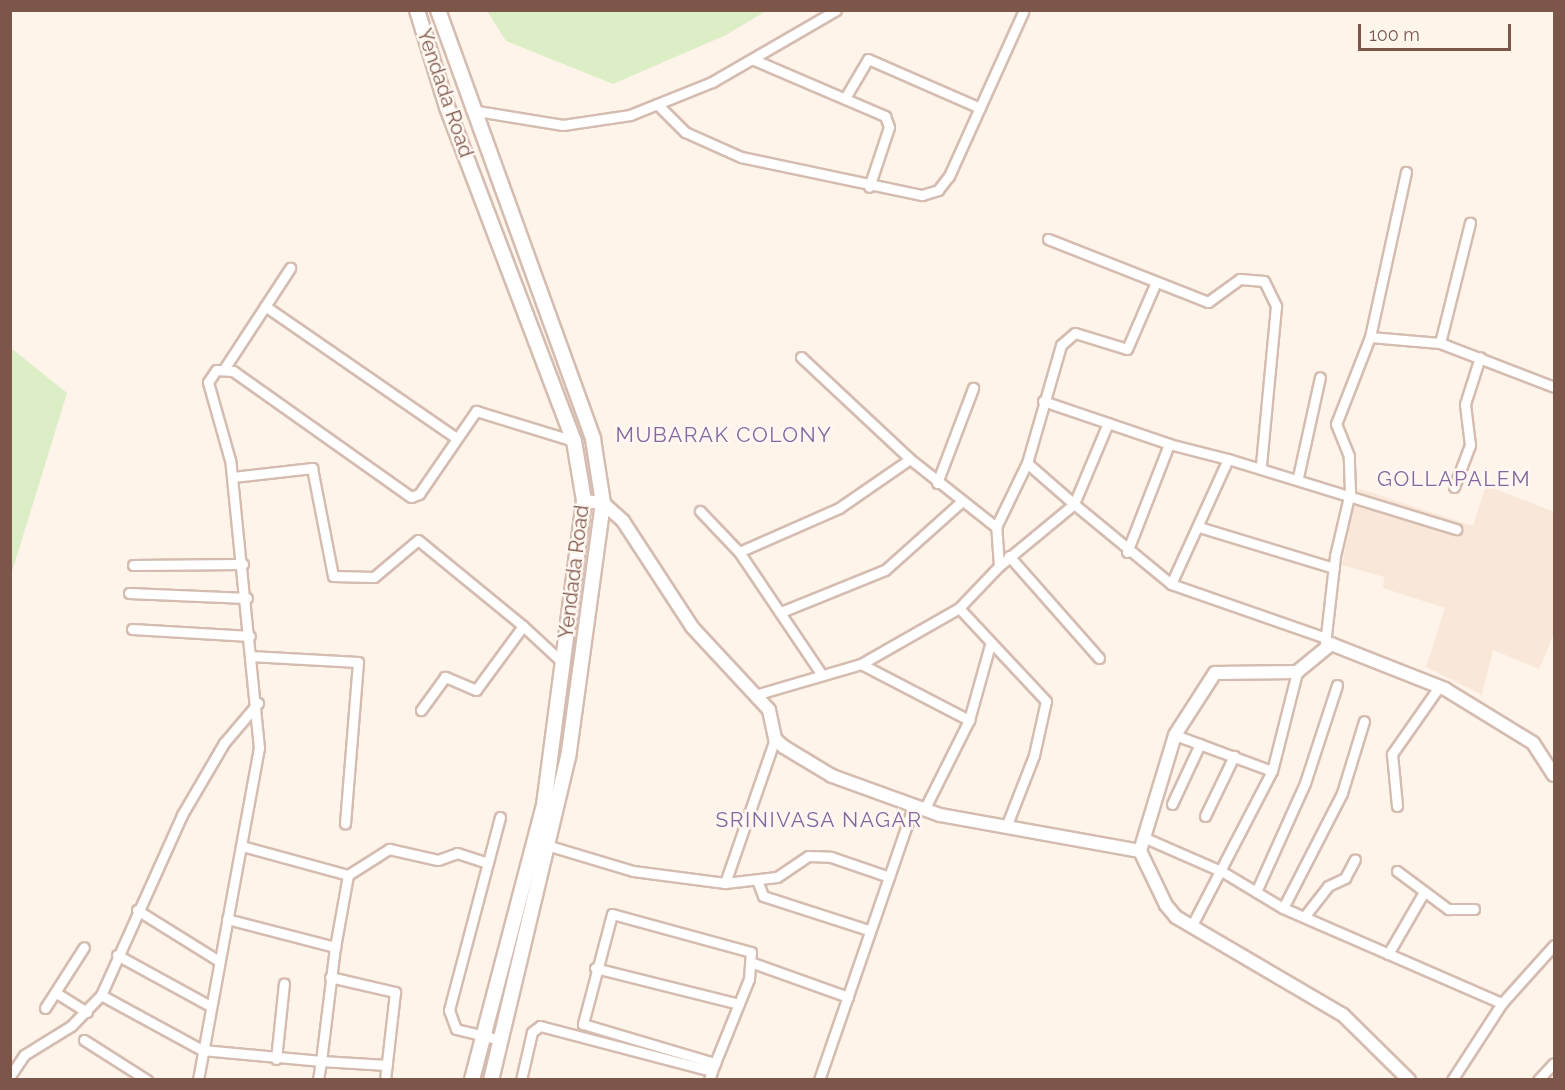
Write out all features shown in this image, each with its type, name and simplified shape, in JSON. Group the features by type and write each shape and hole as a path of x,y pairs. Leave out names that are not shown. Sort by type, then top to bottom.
{"main road":[{"name":"Yendada Road","path":"417,10 447,107 574,441 584,501 554,752 534,842 472,1080"},
{"name":"Yendada Road","path":"438,10 471,110 593,439 603,503 568,757 549,846 491,1080"}],"street":[{"path":"471,110 523,121 592,125 657,104 752,59 836,10"},
{"path":"657,104 685,132 741,157 869,187 922,195 939,190 980,108 1023,12"},
{"path":"752,59 844,98 888,120 869,187"},
{"path":"844,98 868,59 980,108"},
{"path":"1406,172 1370,337 1336,424 1349,456 1350,492 1334,568 1324,641 1309,667 1297,672 1215,673 1175,735 1140,851 1166,905 1191,927 1343,1015 1409,1080"},
{"path":"1440,343 1470,223"},
{"path":"1047,238 1208,302 1240,279 1264,281 1276,306 1261,466"},
{"path":"198,1080 259,748 258,703 250,656 247,598 232,477 208,395 208,382 224,369 290,268"},
{"path":"999,566 996,527 1027,463 1043,401 1068,336 1085,335 1127,349 1156,282"},
{"path":"265,306 455,437"},
{"path":"1370,337 1440,343 1554,387"},
{"path":"801,357 937,483 960,503 996,527"},
{"path":"1454,487 1470,445 1465,404 1479,357"},
{"path":"224,369 403,495 419,494 469,416 484,410 574,441"},
{"path":"1298,477 1320,376"},
{"path":"937,483 973,388"},
{"path":"1043,401 1169,444 1261,466 1350,492 1456,529"},
{"path":"755,695 820,672 861,664 959,608 1009,556 1074,504 1108,423"},
{"path":"1127,552 1169,444"},
{"path":"739,552 839,508 910,459"},
{"path":"1171,584 1228,459"},
{"path":"1027,463 1127,552 1171,584 1385,662 1439,687 1533,743 1554,775"},
{"path":"232,477 312,468 333,576 374,577 417,540 523,626 564,664"},
{"path":"584,501 603,503 623,521 692,627 769,710 775,738 725,883"},
{"path":"781,612 885,570 960,503"},
{"path":"700,511 739,552 820,672"},
{"path":"1199,526 1334,568"},
{"path":"1009,556 1099,658"},
{"path":"133,565 243,564"},
{"path":"129,593 247,598"},
{"path":"959,608 990,645 1046,701 1034,755 1006,827"},
{"path":"421,710 445,677 476,690 523,626"},
{"path":"132,629 250,636"},
{"path":"819,1080 868,930 919,808 969,720 990,645"},
{"path":"250,656 358,662 345,823"},
{"path":"861,664 969,720"},
{"path":"1191,927 1223,872 1272,771 1297,672"},
{"path":"1256,892 1302,790 1337,685"},
{"path":"1397,806 1392,754 1439,687"},
{"path":"10,1076 29,1051 87,1012 100,995 182,815 224,743 258,703"},
{"path":"1283,908 1338,803 1364,721"},
{"path":"1175,735 1272,771"},
{"path":"775,738 832,776 919,808 1006,827 1140,851"},
{"path":"1172,804 1200,744"},
{"path":"1205,816 1233,756"},
{"path":"500,817 449,1010 456,1029 501,1040"},
{"path":"1143,837 1223,872 1283,908 1502,1003"},
{"path":"534,842 633,871 725,883 757,880 820,855 889,877"},
{"path":"242,846 348,875"},
{"path":"318,1080 330,977 348,875 389,849 438,860 457,853 487,863"},
{"path":"1304,916 1328,886 1345,878 1355,859"},
{"path":"1397,871 1448,909 1474,909"},
{"path":"757,880 763,896 868,930"},
{"path":"1388,954 1424,892"},
{"path":"137,910 219,961"},
{"path":"612,914 751,952 753,963 712,1071 583,1024 595,968 612,914"},
{"path":"227,919 335,946"},
{"path":"1452,1080 1502,1003 1554,945"},
{"path":"45,1008 58,994 84,947"},
{"path":"117,955 210,1006"},
{"path":"753,963 848,997"},
{"path":"595,968 739,1004"},
{"path":"330,977 395,992 385,1080"},
{"path":"276,1059 284,982"},
{"path":"58,994 87,1012"},
{"path":"100,995 202,1050 276,1059 387,1065"},
{"path":"521,1080 532,1032 540,1026 712,1071"},
{"path":"84,1040 147,1080"},
{"path":"1538,1080 1554,1063"}],"shaded area":[{"path":"1486,485 1554,512 1554,634 1539,669 1493,650 1482,695 1426,667 1445,608 1383,588 1384,577 1342,565 1357,488 1473,526"}],"green space":[{"path":"487,11 766,11 726,35 613,84 506,41"},
{"path":"11,348 67,393 11,575"}],"district":[{"name":"MUBARAK COLONY","path":"724,435"},
{"name":"GOLLAPALEM","path":"1454,479"},
{"name":"SRINIVASA NAGAR","path":"819,820"}]}
